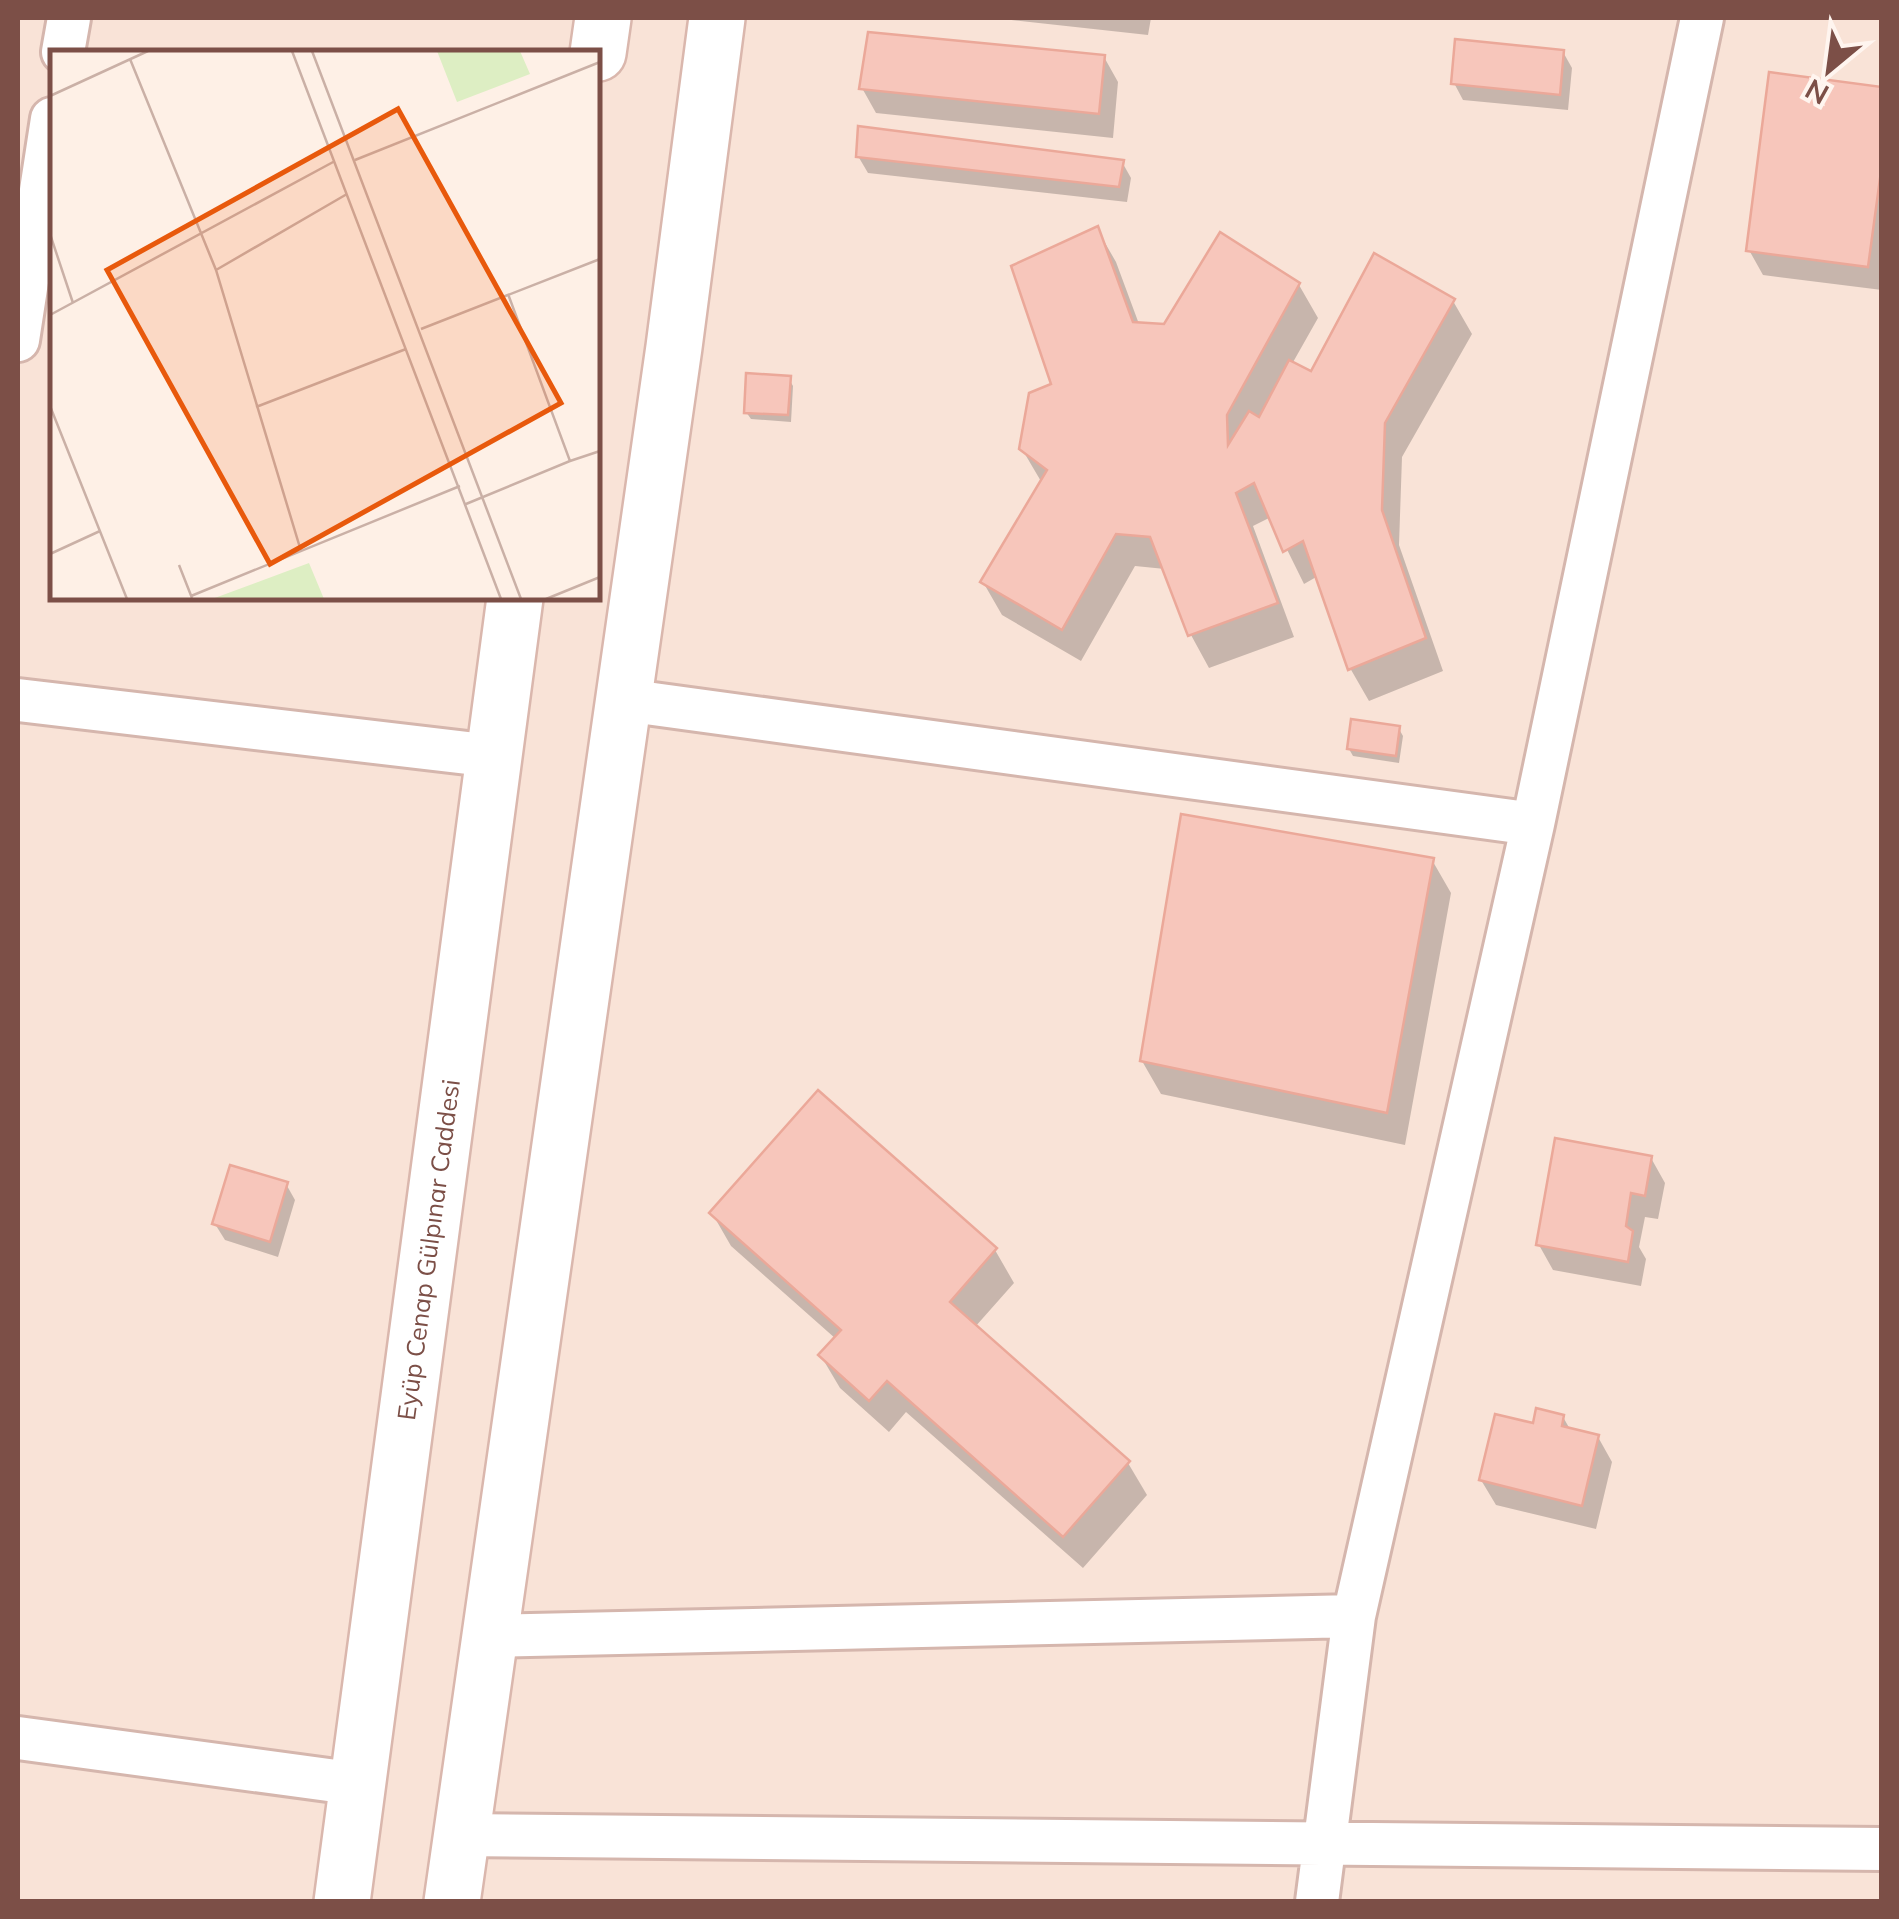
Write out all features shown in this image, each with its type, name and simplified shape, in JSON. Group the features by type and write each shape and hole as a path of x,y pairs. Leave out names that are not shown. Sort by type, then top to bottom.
{"main road":[{"path":"599,50 604,18"},
{"path":"452,1902 717,18"},
{"name":"Eyüp Cenap Gülpınar Caddesi","path":"342,1902 515,600"}],"street":[{"path":"63,50 69,18"},
{"path":"1317,1902 1354,1616 1533,824 1702,18"},
{"path":"18,340 50,132"},
{"path":"18,700 494,756"},
{"path":"624,700 1533,824"},
{"path":"490,1636 1354,1616"},
{"path":"18,1738 358,1784"},
{"path":"461,1835 1882,1848"}],"shaded area":[{"path":"18,18 1881,18 1881,1901 18,1901"}],"building":[{"path":"868,32 1105,55 1099,114 859,89"},
{"path":"1455,39 1564,50 1560,95 1451,84"},
{"path":"1769,72 1882,87 1882,164 1868,267 1746,251"},
{"path":"858,126 1124,160 1119,187 856,157"},
{"path":"1098,226 1133,322 1164,324 1220,232 1300,283 1227,415 1228,445 1249,411 1259,417 1289,360 1311,371 1374,253 1455,299 1385,423 1382,510 1426,638 1348,670 1303,541 1283,552 1254,483 1236,493 1278,603 1188,636 1150,537 1116,534 1062,630 980,582 1047,470 1019,449 1029,393 1051,384 1011,266"},
{"path":"746,373 791,376 788,415 744,413"},
{"path":"1351,719 1400,726 1396,756 1347,749"},
{"path":"1181,814 1434,858 1387,1113 1140,1061"},
{"path":"818,1090 997,1248 950,1302 1130,1461 1063,1537 887,1381 869,1401 818,1355 841,1330 709,1213"},
{"path":"1555,1138 1652,1156 1645,1196 1631,1193 1626,1226 1633,1231 1628,1262 1536,1245"},
{"path":"230,1165 288,1182 270,1242 212,1224"},
{"path":"1536,1408 1564,1415 1562,1426 1599,1435 1582,1506 1479,1480 1495,1414 1533,1423"}]}
